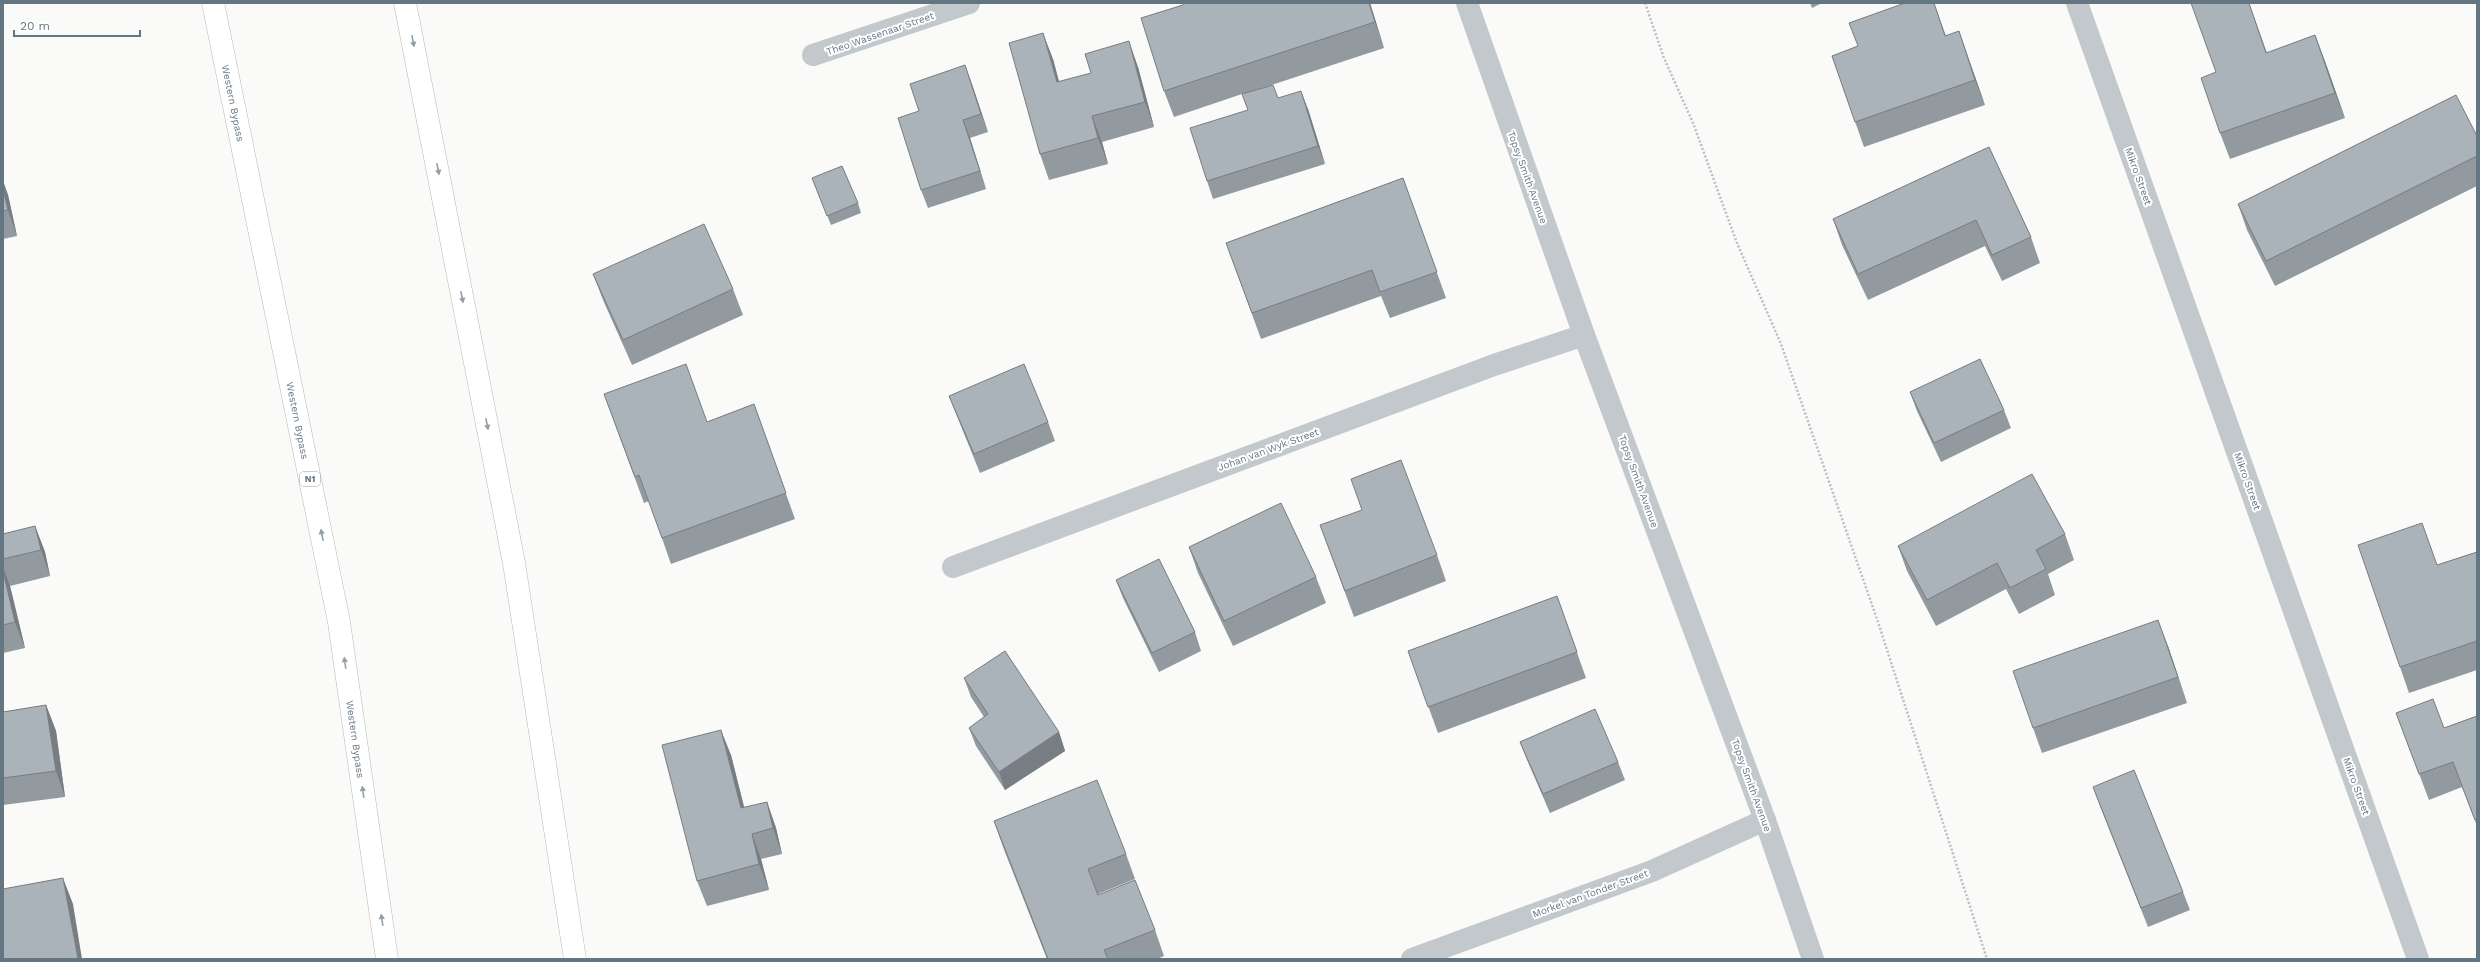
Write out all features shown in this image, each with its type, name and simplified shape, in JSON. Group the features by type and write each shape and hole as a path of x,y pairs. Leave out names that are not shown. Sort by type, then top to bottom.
{"highway":[{"name":"Western Bypass","path":"213,3 339,622 387,959"},
{"path":"405,3 514,563 575,959"}],"street":[{"name":"Theo Wassenaar Street","path":"813,55 969,3"},
{"name":"Topsy Smith Avenue","path":"1466,3 1584,335 1765,820 1813,959"},
{"name":"Mikro Street","path":"2077,3 2418,959"},
{"name":"Johan van Wyk Street","path":"953,567 1487,368 1584,335"},
{"name":"Morkel van Tonder Street","path":"1412,959 1652,871 1765,820"}],"path":[{"path":"1645,3 1664,58 1693,123 1735,236 1781,344 1878,622 1987,959"}],"building":[{"path":"1183,3 1369,3 1375,22 1164,91 1141,18 1183,5"},
{"path":"1905,3 1934,3 1945,36 1959,31 1975,80 1855,122 1832,56 1858,46 1849,23"},
{"path":"2191,3 2249,3 2266,53 2315,35 2335,93 2220,133 2201,78 2216,72"},
{"path":"1043,33 1057,82 1091,73 1085,54 1129,41 1145,102 1092,116 1098,138 1040,154 1009,43"},
{"path":"965,65 981,114 963,120 980,171 921,190 898,118 919,111 910,84"},
{"path":"1273,85 1278,98 1301,91 1318,146 1207,181 1190,128 1248,110 1242,94"},
{"path":"2456,95 2477,136 2477,156 2266,261 2238,204"},
{"path":"1989,147 2031,237 1992,255 1976,220 1858,274 1833,219"},
{"path":"842,166 858,203 827,216 812,178"},
{"path":"1403,178 1437,272 1380,292 1372,270 1252,313 1226,243"},
{"path":"3,189 8,210 3,211"},
{"path":"704,224 733,289 623,340 593,274"},
{"path":"1980,359 2004,410 1934,443 1910,392"},
{"path":"686,364 707,422 754,404 786,493 662,538 639,475 635,477 604,394"},
{"path":"1024,364 1048,422 974,454 949,396"},
{"path":"1401,460 1437,555 1345,591 1320,525 1362,510 1351,479"},
{"path":"2032,474 2065,534 2036,550 2046,569 2010,588 1997,563 1927,600 1898,546"},
{"path":"1281,503 1316,577 1224,621 1189,547"},
{"path":"2422,523 2437,565 2477,552 2477,641 2400,667 2358,545"},
{"path":"35,526 41,550 3,559 3,534"},
{"path":"1159,559 1195,632 1152,653 1116,580"},
{"path":"3,571 15,622 3,625"},
{"path":"1557,596 1577,652 1428,707 1408,651"},
{"path":"2158,620 2178,677 2033,728 2013,671"},
{"path":"1005,651 1059,732 999,772 969,728 988,714 964,678"},
{"path":"2433,699 2444,728 2477,716 2477,819 2475,820 2453,762 2419,774 2396,713"},
{"path":"46,705 56,771 3,778 3,712"},
{"path":"1595,709 1618,762 1543,794 1520,742"},
{"path":"721,730 741,808 767,802 773,828 752,834 759,864 697,881 662,745"},
{"path":"2134,770 2183,892 2141,908 2093,787"},
{"path":"1097,780 1126,854 1088,869 1098,895 1135,880 1155,930 1104,950 1108,959 1048,959 994,821"},
{"path":"63,878 78,959 3,959 3,889"}]}
